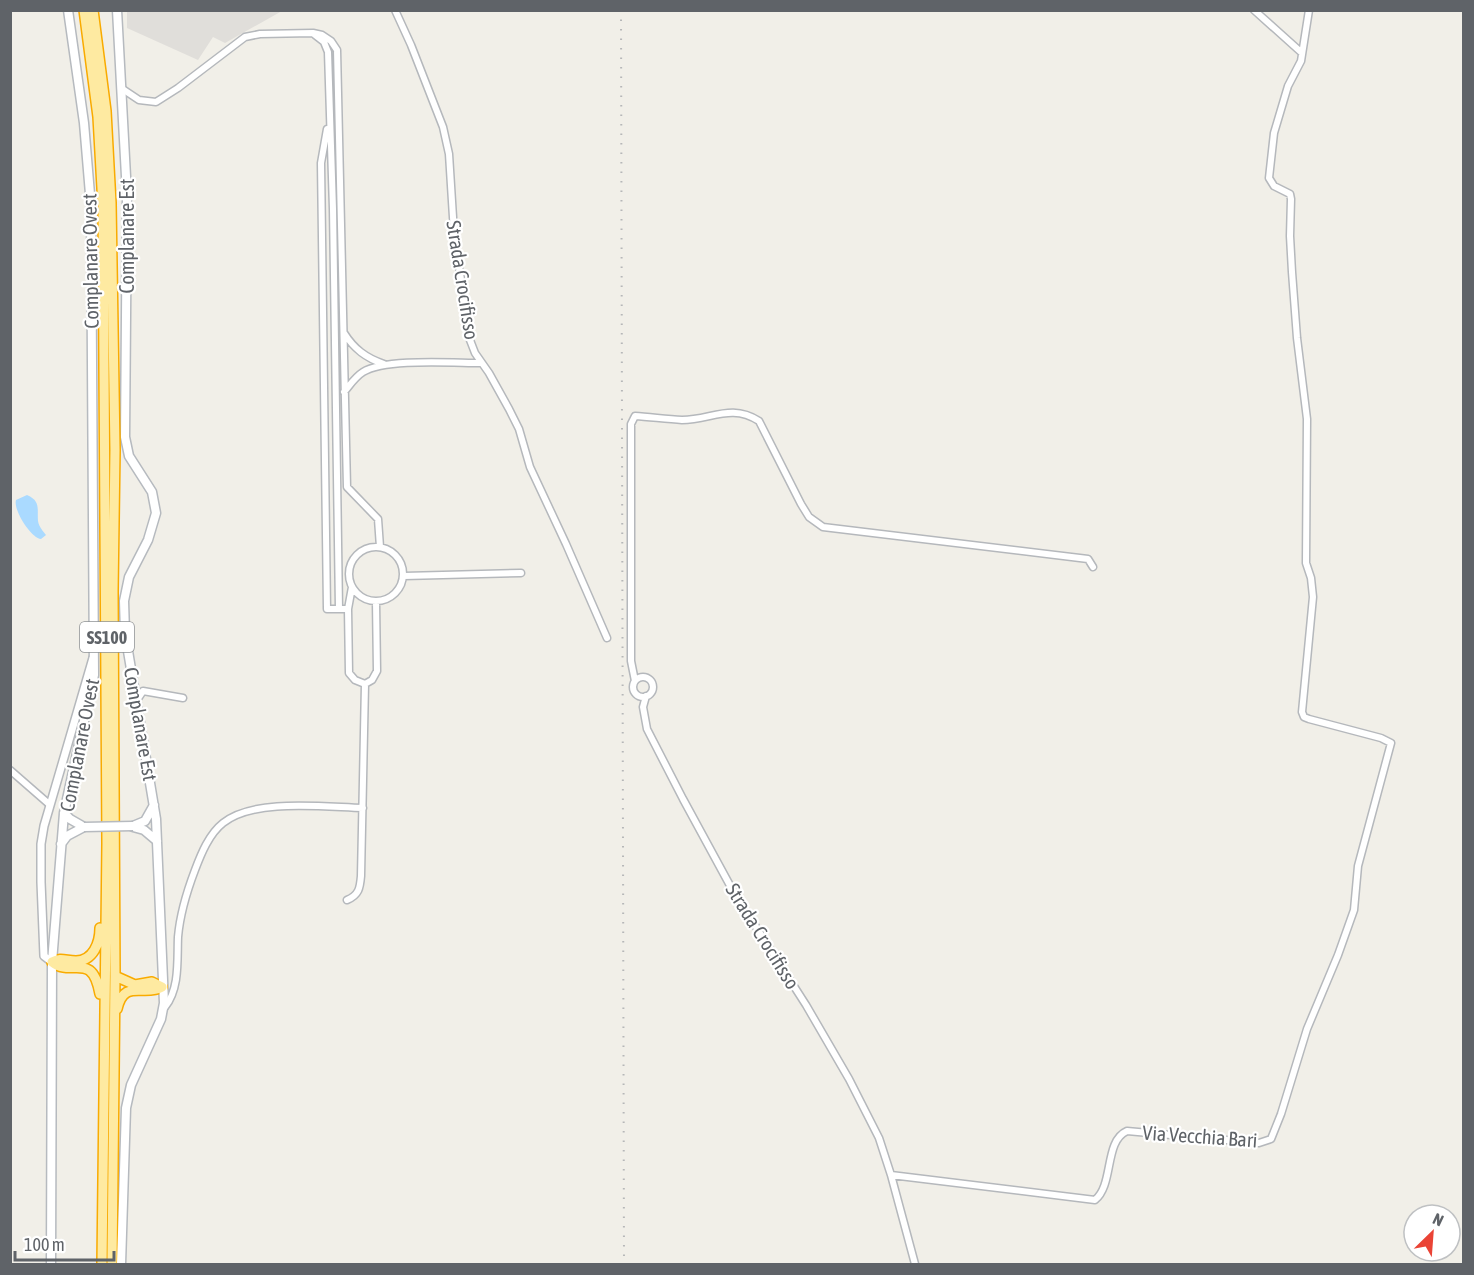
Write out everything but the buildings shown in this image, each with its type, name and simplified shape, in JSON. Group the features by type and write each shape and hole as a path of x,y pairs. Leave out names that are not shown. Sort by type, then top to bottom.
{"highway":[{"name":"SS100","path":"84,10 98,117 103,206 107,843 102,1264"},
{"name":"SS100","path":"93,10 106,111 111,203 115,450 113,592 115,976 112,1264"},
{"name":"SS100","path":"52,962 58,959 80,961 86,959 98,944 101,880 107,843"},
{"name":"SS100","path":"52,962 62,968 83,967 90,971 98,982 104,1015"},
{"path":"115,976 135,984 152,982 162,987"},
{"name":"SS100","path":"114,1023 119,1001 125,993 135,989 156,990 162,987"}],"main road":[{"name":"Complanare Ovest","path":"51,1264 52,962 60,845 64,813 92,686 94,656 91,206 84,123 68,10"},
{"name":"Complanare Est","path":"117,10 127,195 126,437 129,456 152,492 156,513 148,540 129,577 124,601 125,633 155,804 162,987 160,1019 130,1085 126,1108 121,1264"},
{"path":"60,845 67,836 84,827 133,826 146,821 155,804"},
{"path":"64,813 84,827"},
{"path":"133,826 144,830 157,841"}],"street":[{"name":"Strada Crocifisso","path":"395,10 443,127 449,154 454,233 470,340 475,353 519,429 530,467 607,638"},
{"path":"1254,10 1302,54"},
{"path":"1302,54 1309,10"},
{"path":"120,88 139,100 156,102 245,37 260,33 313,33 322,35 331,41 337,50 347,487 378,519 380,547"},
{"path":"313,33 324,42 328,52 333,209 339,609"},
{"name":"Via Vecchia Bari","path":"891,1174 1095,1200 1103,1189 1118,1138 1127,1131 1259,1143 1271,1139 1281,1114 1307,1029 1338,956 1354,910 1358,866 1391,743 1381,738 1309,719 1304,717 1302,712 1313,597 1311,578 1306,563 1307,419 1292,273 1291,199 1290,194 1274,186 1269,178 1274,133 1288,86 1301,61 1302,54"},
{"path":"329,117 321,163 327,609 348,609"},
{"path":"344,332 358,351 372,360 385,364"},
{"path":"344,392 365,370 385,364 482,363"},
{"path":"646,696 637,695 633,687 635,681 631,661 631,424 634,416 684,420 733,412 749,415 759,422 809,517 824,527 1088,559 1093,567"},
{"path":"352,587 362,598 376,602 392,597 398,591 404,576 403,568 395,554 380,547 372,547 356,555 349,570 352,587 348,609 349,673 355,680 365,684"},
{"path":"404,576 521,573"},
{"path":"365,684 372,680 377,670 376,602"},
{"path":"52,962 44,956 42,844 49,804 94,656"},
{"path":"631,661 638,672 651,682 652,689 646,696 643,707 644,721"},
{"path":"635,681 646,678"},
{"path":"347,900 355,897 362,876 365,684"},
{"path":"137,701 139,694 143,691 183,698"},
{"name":"Strada Crocifisso","path":"637,695 644,721 683,799 733,891 806,1005 849,1079 879,1138 891,1174"},
{"path":"10,770 49,804"},
{"path":"162,1010 170,1000 176,986 179,925 189,885 200,857 222,824 240,813 258,808 363,808"},
{"path":"891,1174 915,1264"}],"shaded area":[{"path":"127,11 282,11 225,43 213,37 198,60 127,28"}],"water":[{"path":"27,495 34,500 37,506 39,523 46,535 41,539 32,534 17,510 16,500"}],"railway":[{"path":"621,10 624,1264"}]}
